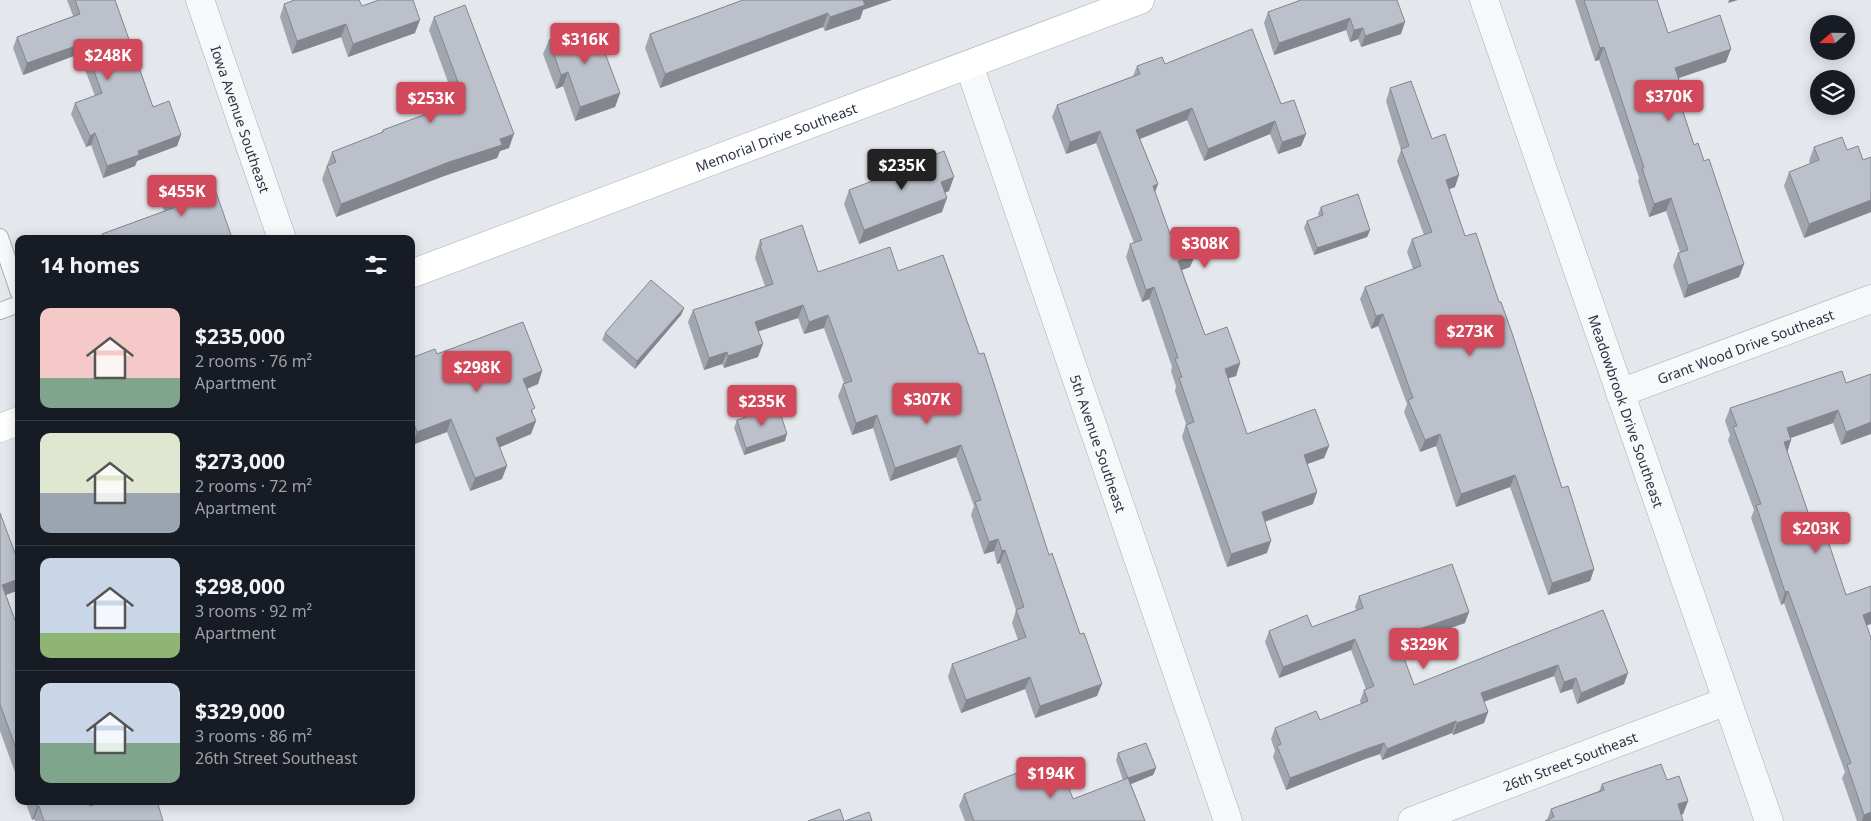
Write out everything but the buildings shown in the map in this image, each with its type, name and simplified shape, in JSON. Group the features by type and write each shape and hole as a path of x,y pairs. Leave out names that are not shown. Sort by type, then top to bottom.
{"street":[{"name":"Iowa Avenue Southeast","path":"200,0 281,235"},
{"name":"Memorial Drive Southeast","path":"415,272 1140,0"},
{"name":"Meadowbrook Drive Southeast","path":"1484,0 1769,821"},
{"name":"5th Avenue Southeast","path":"968,65 1228,821"},
{"name":"Grant Wood Drive Southeast","path":"1620,393 1871,299"},
{"path":"0,428 15,422"},
{"name":"26th Street Southeast","path":"1412,821 1727,701"}],"lane":[{"path":"0,238 15,281"},
{"path":"0,311 15,305"}]}
